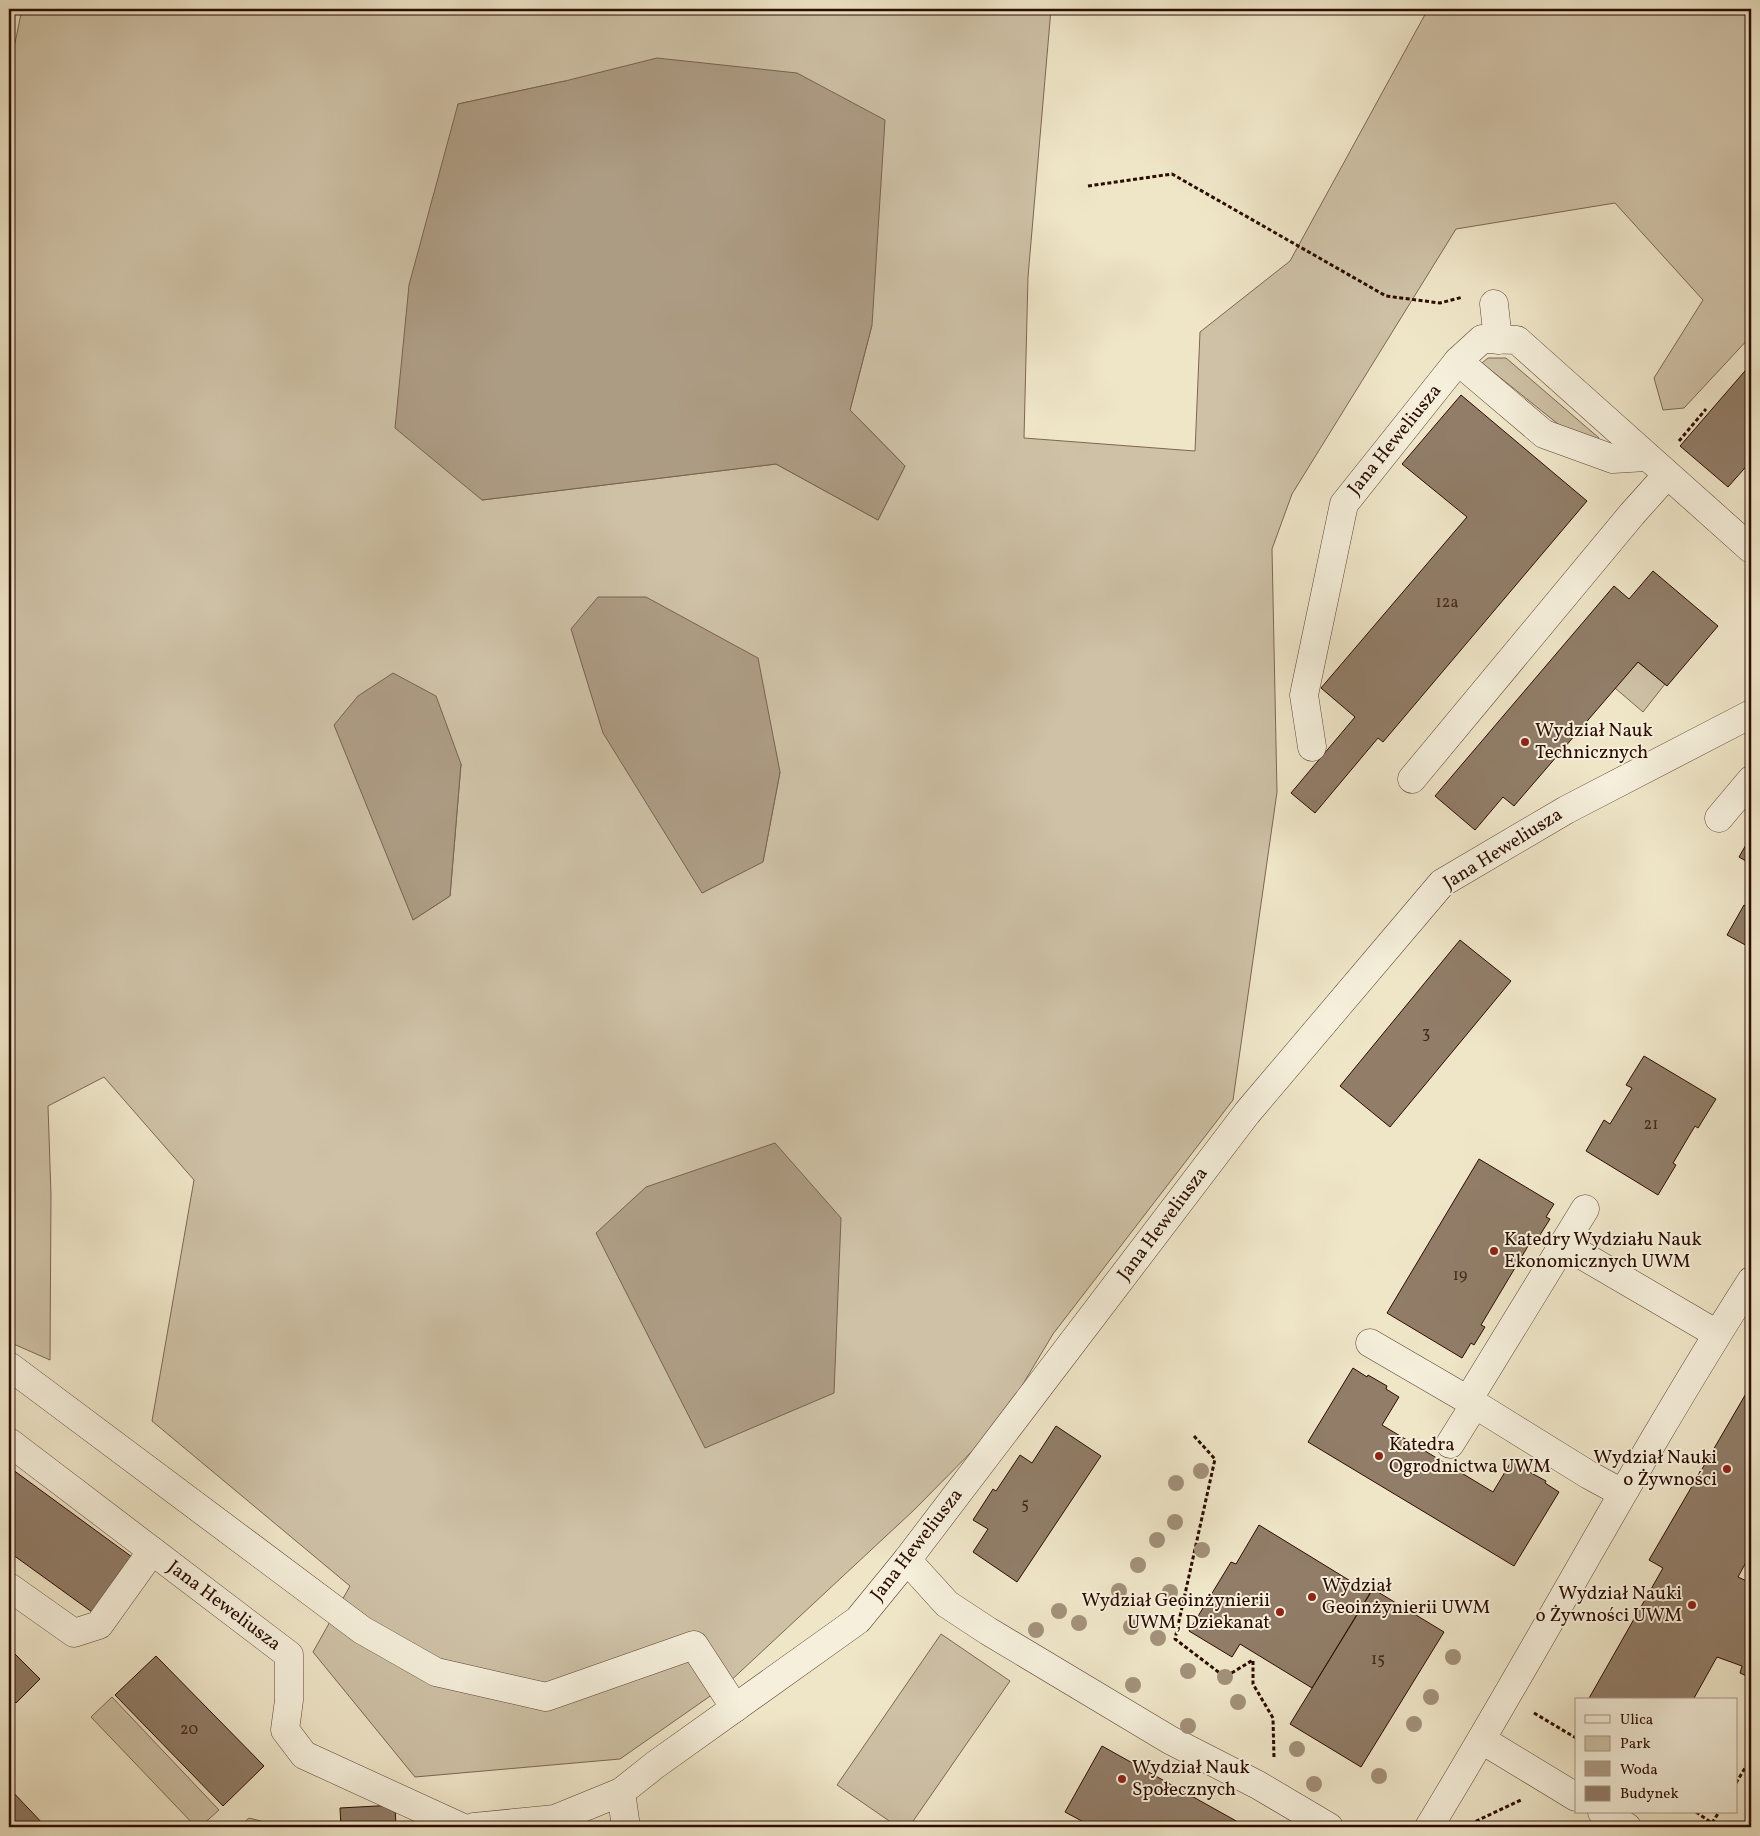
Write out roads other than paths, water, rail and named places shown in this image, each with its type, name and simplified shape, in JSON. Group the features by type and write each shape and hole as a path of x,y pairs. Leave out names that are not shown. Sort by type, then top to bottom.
{"street":[{"path":"1494,304 1498,340"},
{"name":"Jana Heweliusza","path":"1312,747 1304,695 1344,504 1458,361 1482,339 1517,340 1751,549"},
{"path":"1458,361 1544,434 1614,459 1646,457"},
{"path":"1412,779 1632,514 1667,475"},
{"name":"Jana Heweliusza","path":"474,1827 555,1819 621,1792 734,1708 858,1620 907,1560 1247,1113 1442,883 1566,810 1751,714"},
{"path":"1718,818 1751,780"},
{"path":"1450,1444 1471,1402 1585,1208"},
{"path":"1563,1244 1717,1334"},
{"path":"1429,1827 1482,1740 1622,1493 1751,1281"},
{"path":"1370,1343 1622,1493"},
{"path":"9,1366 362,1630 436,1672 546,1697 694,1645 734,1708"},
{"name":"Jana Heweliusza","path":"9,1442 289,1655 289,1700 285,1730 304,1755 461,1827"},
{"path":"9,1587 74,1632 99,1625 152,1551"},
{"path":"907,1560 947,1604 988,1631 1170,1740 1258,1785 1329,1827"},
{"path":"1482,1740 1575,1796"},
{"path":"621,1792 626,1827"}],"water":[{"path":"657,58 797,73 885,120 872,325 850,410 905,466 878,520 776,464 482,500 395,428 409,285 458,104 565,81"},
{"path":"598,597 646,597 758,658 780,772 763,862 702,893 603,733 571,629"},
{"path":"393,673 436,696 461,764 450,896 413,920 334,725 358,696"},
{"path":"775,1143 841,1218 834,1393 705,1448 596,1233 646,1187"}],"place":[{"name":"Wydział Nauk Technicznych","path":"1525,742"},
{"name":"Katedry Wydziału Nauk Ekonomicznych UWM","path":"1494,1251"},
{"name":"Katedra Ogrodnictwa UWM","path":"1379,1456"},
{"name":"Wydział Nauki o Żywności","path":"1727,1469"},
{"name":"Wydział Geoinżynierii UWM","path":"1312,1597"},
{"name":"Wydział Nauki o Żywności UWM","path":"1692,1605"},
{"name":"Wydział Geoinżynierii UWM, Dziekanat","path":"1280,1612"},
{"name":"Wydział Nauk Społecznych","path":"1122,1779"}]}
